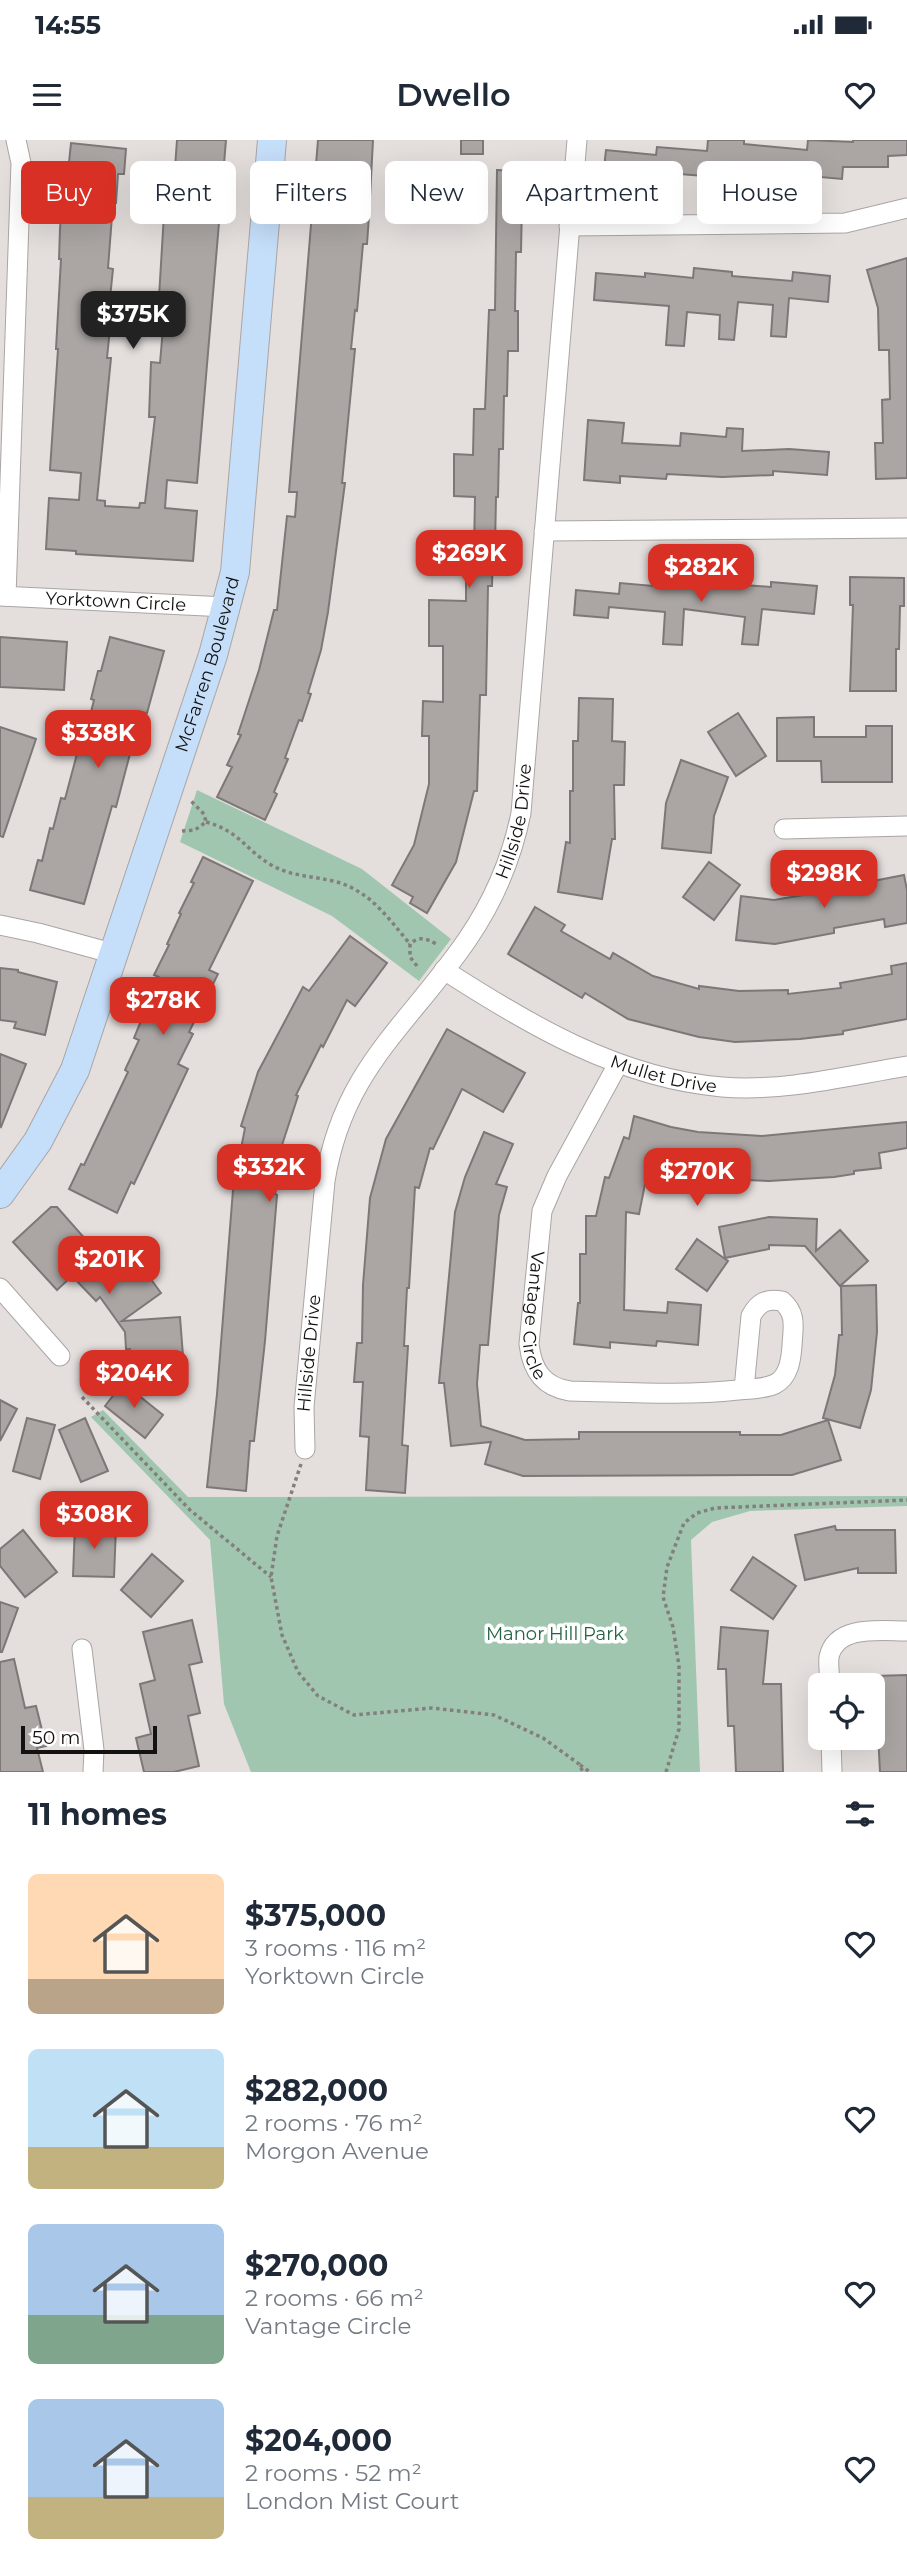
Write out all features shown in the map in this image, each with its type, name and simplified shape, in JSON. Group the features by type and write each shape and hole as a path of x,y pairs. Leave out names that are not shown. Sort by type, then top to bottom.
{"street":[{"name":"Yorktown Circle","path":"16,140 21,163 3,596 226,607"},
{"name":"McFarren Boulevard","path":"0,1194 38,1141 59,1105 88,1037 213,655 226,607 235,572 272,140"},
{"name":"Hillside Drive","path":"305,1449 304,1407 330,1148 342,1115 366,1070 465,943 486,908 505,869 517,832 524,789 577,140"},
{"path":"569,226 845,223 907,208"},
{"path":"544,531 907,528"},
{"path":"784,829 907,826"},
{"path":"0,925 115,954"},
{"name":"Mullet Drive","path":"444,970 577,1048 618,1064 690,1082 746,1087 805,1084 907,1066"},
{"name":"Vantage Circle","path":"618,1064 556,1176 542,1211 529,1344 531,1359 537,1373 549,1384 570,1391 705,1393 744,1389"},
{"path":"0,1288 60,1356"},
{"path":"830,1673 829,1656 838,1641 858,1631 907,1631"},
{"path":"82,1649 94,1750 93,1772"},
{"path":"831,1750 832,1772"}],"path":[{"path":"191,801 204,814 206,822"},
{"path":"182,831 195,830 206,822"},
{"path":"206,822 232,832 275,867 304,877 335,882 365,894 376,903 410,944 410,957 417,966"},
{"path":"410,944 420,939 436,944"},
{"path":"82,1398 190,1510 271,1577"},
{"path":"305,1449 298,1481 277,1536 271,1577 282,1635 298,1672 318,1696 354,1714 432,1708 494,1714 543,1738 590,1772"},
{"path":"666,1772 679,1730 679,1666 673,1627 663,1597 667,1567 684,1523 697,1513 715,1508 907,1500"},
{"path":"579,1764 583,1772"}],"green space":[{"path":"197,790 362,869 451,939 419,981 332,916 180,842"},
{"name":"Manor Hill Park","path":"103,1410 188,1497 907,1496 907,1506 750,1511 712,1522 691,1540 700,1772 251,1772 224,1704 210,1540 91,1417"}],"building":[{"path":"177,140 226,140 224,161 176,161"},
{"path":"318,140 373,140 371,175 371,161 316,161"},
{"path":"461,140 483,140 483,154 461,154"},
{"path":"708,140 744,140 744,144 807,150 808,140 907,140 907,155 888,156 888,167 843,167 842,179 822,177 822,161 697,161 697,175 683,174 683,161 605,161 606,150 656,155 657,147 707,151"},
{"path":"71,143 126,149 124,174 118,174 116,203 116,161 69,161"},
{"path":"497,170 502,170 502,224 522,224 521,252 516,252 515,311 518,311 518,351 508,351 503,449 499,449 492,586 488,586 486,695 480,695 477,791 474,791 456,862 427,913 410,903 413,897 392,885 414,845 429,784 429,736 422,736 423,701 443,702 443,646 429,646 429,600 466,601 466,553 474,553 475,497 454,496 454,454 473,455 474,409 485,409 489,310 495,310"},
{"path":"60,224 111,224 108,268 113,269 110,298 113,298 107,358 111,358 97,500 105,501 105,506 139,508 140,503 145,503 155,417 149,417 151,362 160,363 163,328 158,327 163,224 219,224 197,483 167,480 165,508 197,511 193,561 76,554 76,551 46,549 49,498 79,500 81,473 50,470 58,349"},
{"path":"311,224 368,224 367,244 363,244 357,311 355,310 351,349 355,349 342,483 345,483 328,612 321,650 308,693 311,694 285,758 288,759 274,792 277,794 265,820 217,797 232,767 227,765 241,735 238,734 259,670 274,610 277,610 287,516 295,517 297,492 289,492"},
{"path":"907,258 907,478 876,479 875,443 883,443 882,400 890,399 889,350 879,350 878,308 867,270"},
{"path":"694,268 732,272 732,276 792,281 793,272 830,276 828,302 789,298 786,337 771,336 773,305 738,302 734,340 719,339 720,315 687,312 684,346 666,345 669,306 594,300 596,273 645,277 645,273 693,278"},
{"path":"588,420 624,423 622,443 680,446 681,433 726,437 727,428 743,429 742,451 789,449 829,452 827,475 773,471 773,475 722,477 667,474 666,479 620,476 620,483 584,480"},
{"path":"850,577 904,578 904,606 900,606 899,649 896,649 896,691 850,691 853,605 850,605"},
{"path":"771,582 817,586 814,614 762,609 758,645 742,644 745,617 684,609 682,645 663,644 665,612 609,607 608,618 574,615 576,590 619,594 620,583 676,588 676,584 719,588 719,583 771,587"},
{"path":"0,637 67,642 64,690 0,687"},
{"path":"110,637 164,651 147,713 141,712 116,807 112,806 84,904 30,890 38,860 42,861 50,828 53,829 61,798 65,799 82,735 85,736 98,671 101,671"},
{"path":"579,698 613,699 612,741 625,742 624,785 614,785 615,839 612,839 602,899 558,892 566,842 570,843 573,741 578,741"},
{"path":"738,713 766,756 736,776 708,732"},
{"path":"814,717 814,737 866,737 866,726 892,726 892,782 822,782 821,761 777,761 777,718"},
{"path":"0,727 36,739 3,837 0,836"},
{"path":"681,760 728,777 714,816 711,853 662,848 666,803"},
{"path":"203,857 253,881 209,970 218,974 189,1032 193,1034 178,1064 188,1069 134,1184 131,1182 117,1213 69,1189 81,1164 84,1165 128,1072 125,1070 139,1040 134,1038 159,977 154,975 169,945 167,944"},
{"path":"709,862 740,885 714,920 683,897"},
{"path":"866,873 868,882 904,875 907,923 885,927 884,919 834,928 834,933 775,944 736,940 741,896 774,900 833,890 831,878"},
{"path":"535,907 565,925 561,931 610,959 613,953 653,976 699,989 699,986 739,991 788,990 788,994 841,988 840,983 892,974 891,966 907,963 907,1019 843,1031 843,1034 735,1042 699,1037 628,1019 585,993 582,998 508,954"},
{"path":"350,936 387,963 355,1006 347,1000 296,1095 298,1096 282,1145 275,1194 265,1341 254,1441 250,1441 246,1491 207,1487 233,1190 245,1128 241,1126 258,1072 303,987 309,991"},
{"path":"0,968 18,970 57,982 45,1035 14,1028 16,1022 0,1020"},
{"path":"447,1029 525,1073 503,1112 462,1089 433,1149 430,1148 419,1188 415,1187 404,1346 408,1346 402,1445 408,1446 405,1493 366,1490 369,1437 360,1436 363,1382 354,1382 357,1343 362,1343 363,1285 370,1198 386,1139"},
{"path":"0,1054 26,1064 1,1127 0,1126"},
{"path":"634,1116 698,1132 762,1136 907,1122 907,1148 879,1153 881,1168 854,1171 854,1174 834,1177 769,1181 721,1179 648,1169 639,1214 626,1212 624,1310 667,1313 668,1302 701,1305 698,1345 657,1341 656,1346 610,1342 610,1348 574,1344 580,1303 580,1254 586,1254 586,1216 596,1216 605,1177 609,1178 624,1137 629,1139"},
{"path":"484,1132 513,1144 496,1184 507,1187 499,1215 488,1345 480,1345 477,1384 481,1426 525,1440 579,1439 579,1432 740,1432 740,1435 781,1435 828,1420 841,1460 792,1475 523,1476 485,1464 491,1442 451,1446 444,1383 439,1383 455,1212 465,1177"},
{"path":"51,1207 57,1207 101,1257 113,1245 140,1273 144,1270 161,1293 122,1321 180,1317 183,1356 176,1393 124,1383 130,1349 126,1349 125,1332 100,1297 96,1301 72,1276 57,1290 13,1242"},
{"path":"769,1217 817,1219 816,1251 840,1230 868,1261 840,1286 805,1246 769,1245 769,1249 725,1258 719,1227"},
{"path":"697,1239 728,1261 707,1291 676,1269"},
{"path":"876,1285 877,1332 871,1390 860,1428 823,1418 835,1375 839,1335 842,1335 841,1286"},
{"path":"123,1383 163,1415 145,1438 105,1406"},
{"path":"0,1400 17,1409 0,1441"},
{"path":"27,1418 55,1425 40,1479 13,1471"},
{"path":"85,1418 108,1471 81,1482 59,1430"},
{"path":"75,1525 116,1527 114,1577 73,1576"},
{"path":"835,1526 836,1530 895,1530 896,1573 858,1573 858,1568 805,1580 795,1535"},
{"path":"23,1530 57,1572 25,1597 0,1566 0,1549"},
{"path":"152,1554 183,1581 151,1617 121,1590"},
{"path":"753,1557 796,1586 773,1619 731,1590"},
{"path":"0,1602 18,1608 2,1652 0,1652"},
{"path":"192,1620 202,1662 189,1665 200,1713 188,1716 199,1766 174,1772 144,1772 136,1738 151,1734 140,1684 155,1680 143,1632"},
{"path":"721,1627 768,1631 763,1684 781,1684 783,1772 736,1772 734,1726 728,1726 726,1669 718,1669"},
{"path":"14,1659 25,1708 36,1706 46,1746 37,1748 43,1772 0,1772 0,1662"},
{"path":"907,1675 907,1772 880,1772 879,1750 885,1750 885,1676"}]}
